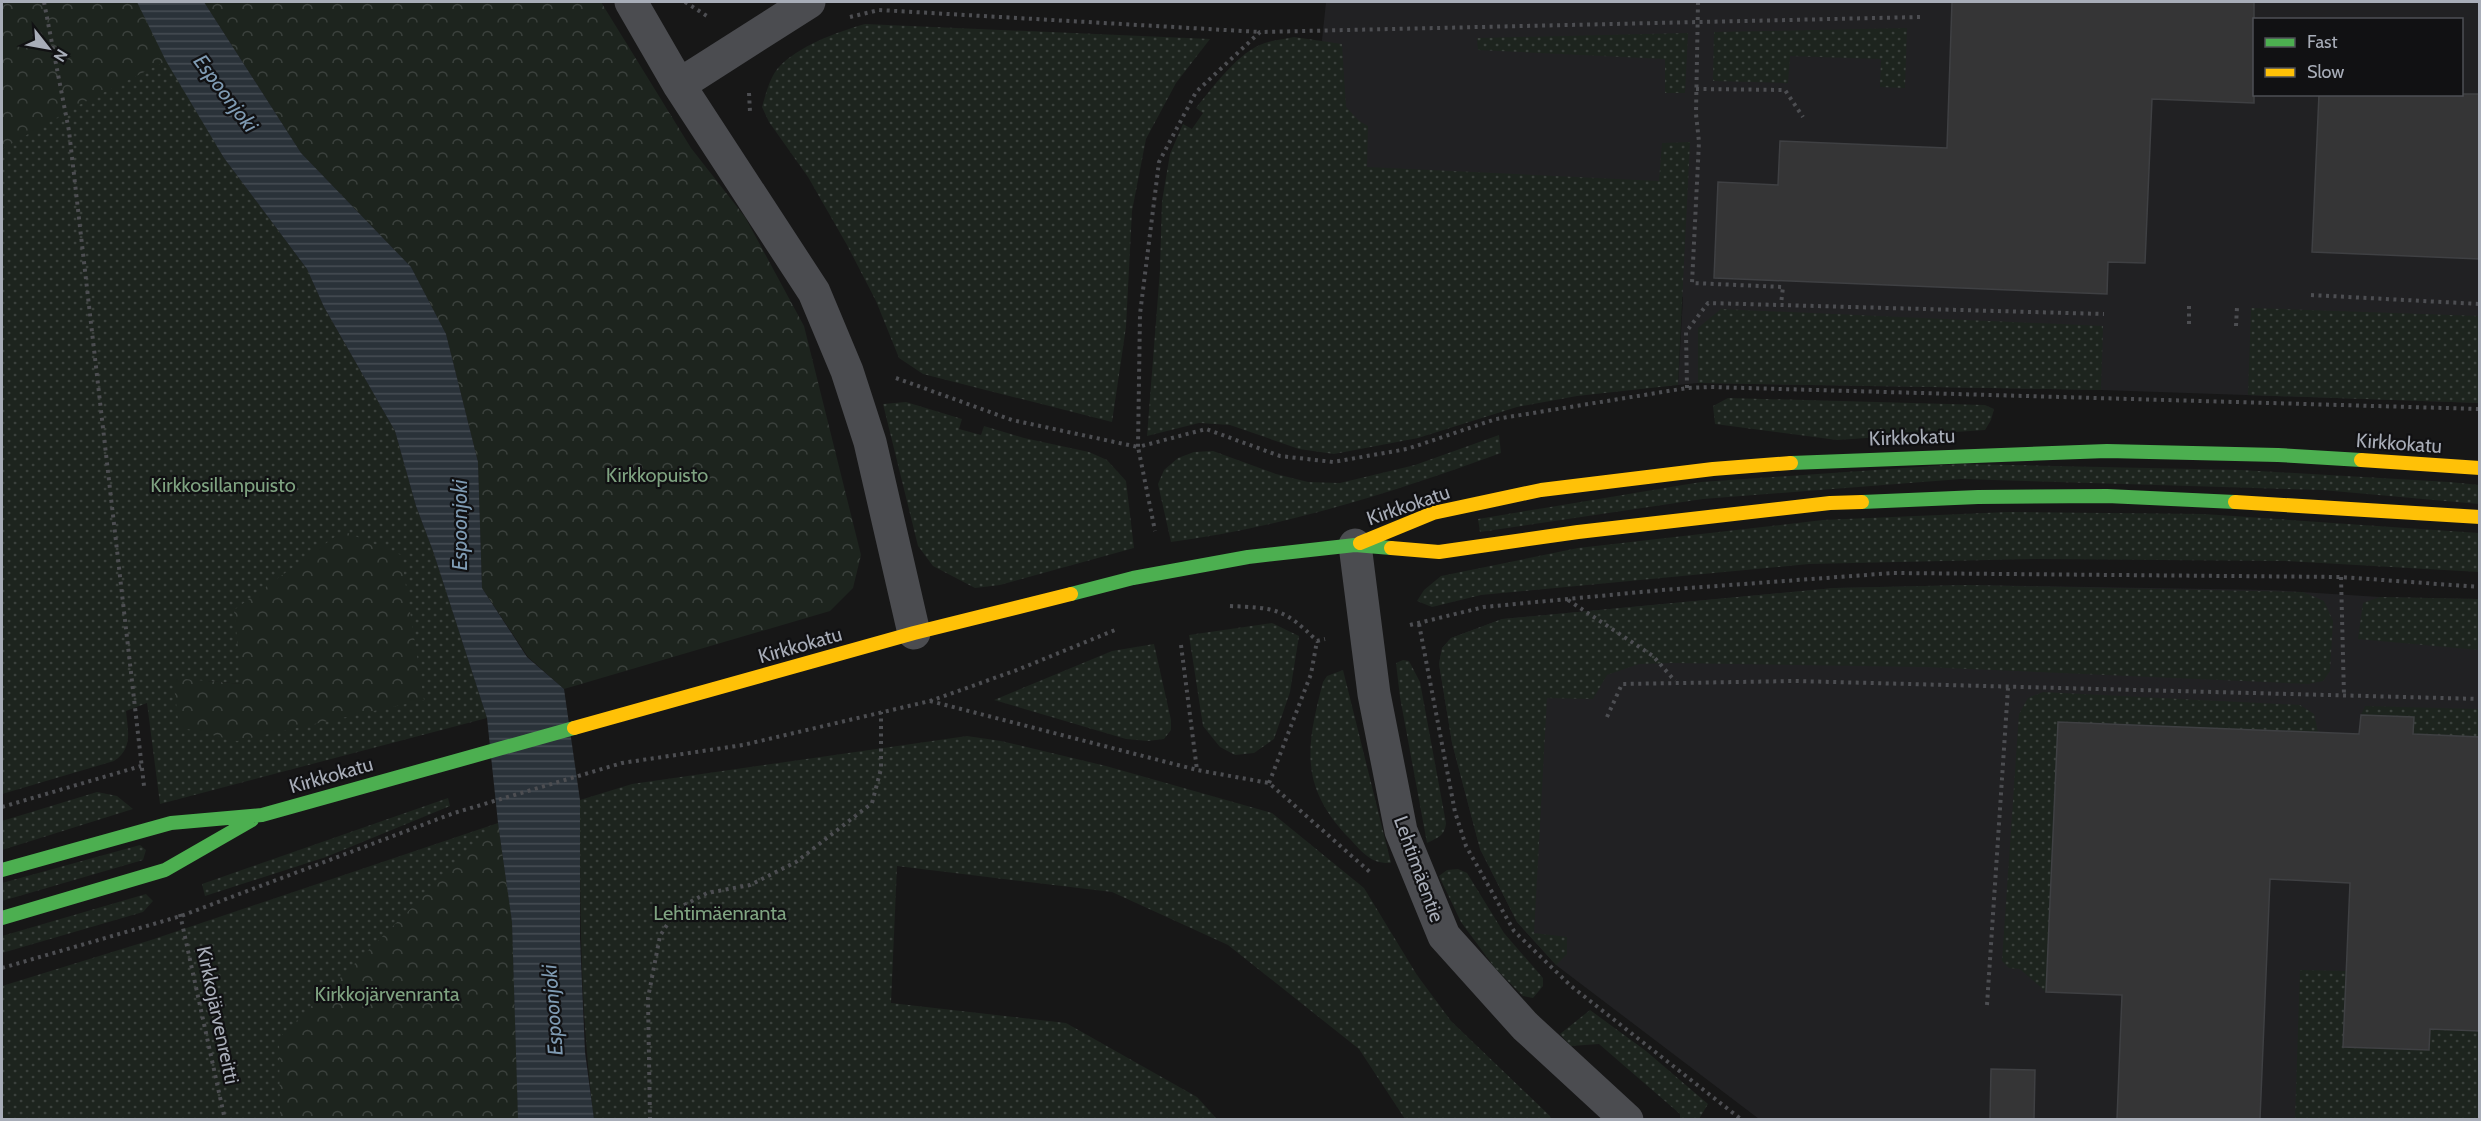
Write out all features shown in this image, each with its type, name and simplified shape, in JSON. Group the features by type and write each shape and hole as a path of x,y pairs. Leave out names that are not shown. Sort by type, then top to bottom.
{"main road":[{"name":"Kirkkokatu","path":"1355,545 1433,513 1541,490 1713,469 1826,460 2107,452 2278,455 2480,468"},
{"name":"Kirkkokatu","path":"2,870 171,823 262,815 914,633 1133,578 1248,558 1355,545 1439,552 1578,532 1830,503 1978,497 2107,496 2285,504 2480,517"},
{"name":"Kirkkokatu","path":"2,918 165,870 262,815"}],"street":[{"path":"631,2 679,85 814,292 847,371 870,442 914,633"},
{"path":"679,85 809,2"},
{"name":"Lehtimäentie","path":"1355,545 1374,694 1401,831 1444,936 1526,1026 1627,1119"}],"path":[{"path":"2,807 141,766 69,131 44,2"},
{"path":"685,2 706,14 729,53 749,88 750,114"},
{"path":"1698,2 1696,89 1698,142 1692,283 1783,287 1781,304"},
{"path":"846,18 879,10 1260,32 1920,17"},
{"path":"1155,531 1137,447 1140,314 1158,162 1196,92 1260,32"},
{"path":"1696,89 1785,90 1803,117"},
{"path":"2311,295 2480,304"},
{"path":"1687,388 1686,333 1708,303 2104,314"},
{"path":"2188,324 2189,305"},
{"path":"2236,307 2236,326"},
{"path":"892,370 897,381 1012,420 1137,447 1206,429 1280,456 1333,462 1407,449 1496,419 1687,388 2480,409"},
{"path":"1317,641 1419,624 1484,607 1893,573 2341,577 2480,587"},
{"path":"2341,577 2344,696"},
{"path":"1567,599 1653,656 1675,681"},
{"path":"1227,606 1267,608 1295,618 1317,641"},
{"path":"1419,624 1455,812 1466,846 1514,931 1571,986 1742,1119"},
{"path":"2,968 180,916 454,813 622,763 743,745 930,701 1017,670 1123,626"},
{"path":"1269,783 1311,674 1317,641"},
{"path":"1181,645 1197,770"},
{"path":"1607,717 1622,684 1675,681 1795,681 2480,699"},
{"path":"1987,1005 2008,688"},
{"path":"930,701 1197,770 1269,783 1377,879"},
{"path":"650,1119 648,998 660,936 677,909 707,893 750,885 796,862 872,803 881,769 881,712"},
{"name":"Kirkkojärvenreitti","path":"180,916 225,1119"}],"shaded area":[{"path":"1326,2 2479,2 2479,403 2101,390 1698,383 1678,385 1683,297 1347,233 1322,40"},
{"path":"1968,585 2271,590 2380,597 2479,599 2479,1119 1759,1119 1556,965 1517,922 1480,849 1452,743 1439,664 1442,648 1451,638 1502,619 1834,588"}],"green space":[{"name":"Kirkkosillanpuisto","path":"2,2 137,2 224,158 307,269 324,307 395,431 416,506 433,551 487,718 160,804 147,703 126,711 127,745 114,761 2,794","holes":["208,681 242,684 175,693"]},
{"path":"2,2 137,2 166,61 81,104 2,149"},
{"name":"Kirkkopuisto","path":"204,2 601,2 691,148 745,217 804,326 861,555 853,588 830,611 564,689 528,657 482,588 478,462 446,334 411,267 301,153"},
{"path":"865,24 1210,39 1176,83 1146,139 1132,211 1126,327 1112,422 923,374 899,358 876,301 847,245 808,177 769,122 762,107 772,77 786,60 818,41"},
{"path":"1907,28 1905,88 1880,87 1881,59 1790,56 1788,83 1713,81 1714,32"},
{"path":"1688,33 1685,93 1665,93 1665,59 1478,50 1477,38"},
{"path":"1294,37 1342,44 1346,107 1359,121 1368,126 1367,167 1659,181 1662,143 1690,142 1678,385 1577,396 1517,407 1418,438 1334,454 1299,449 1230,425 1199,423 1147,436 1160,270 1162,201 1170,154 1183,124 1192,129 1203,113 1196,108 1236,61 1256,47 1268,42"},
{"path":"2251,308 2479,316 2479,403 2248,395"},
{"path":"1721,309 2103,326 2101,390 1698,383 1698,328"},
{"path":"1728,398 1985,405 1994,409 1985,430 1837,440 1715,424 1713,406"},
{"path":"906,402 962,419 959,429 981,435 984,426 1024,438 1089,452 1107,460 1126,481 1134,548 1000,585 975,588 933,566 918,546 883,404"},
{"path":"1499,435 1501,453 1420,481 1297,518 1171,542 1158,484 1164,470 1178,458 1194,452 1213,451 1276,474 1308,482 1340,483 1415,465"},
{"path":"1961,464 2241,470 2449,482 2480,485 2479,504 2322,490 1961,479 1703,499 1480,532 1478,519 1701,482"},
{"path":"2008,512 2204,514 2479,533 2479,572 2285,561 2037,559 1809,564 1481,595 1432,607 1417,601 1424,590 1441,576 1578,548 1823,520"},
{"path":"343,531 401,555 424,700 237,741 179,727 173,678 242,684 234,610"},
{"path":"1968,585 2303,592 2324,601 2333,621 2330,671 2323,681 2308,684 1924,667 1639,664 1607,675 1593,699 1547,698 1534,933 1567,937 1567,954 1556,965 1517,922 1480,849 1452,743 1439,664 1442,648 1451,638 1502,619 1834,588"},
{"path":"2380,597 2479,599 2479,650 2358,639 2363,603"},
{"path":"1272,623 1299,636 1290,692 1274,739 1254,753 1235,755 1220,747 1203,726 1189,635"},
{"path":"1154,644 1171,720 1171,730 1164,739 1148,741 1126,739 994,700 1112,651"},
{"path":"1403,660 1409,661 1420,682 1446,823 1442,834 1427,843 1400,697 1396,663"},
{"path":"1343,670 1391,863 1373,860 1359,849 1334,820 1322,802 1315,784 1311,765 1311,747 1317,705 1323,682 1327,676"},
{"path":"2043,692 2300,705 2314,714 2318,732 2059,722 2046,992 2020,969 2009,968 2002,961 2019,714 2028,698"},
{"path":"2365,706 2479,709 2479,737 2413,734 2414,717 2361,715"},
{"name":"Lehtimäenranta","path":"967,736 1001,741 1106,766 1272,813 1364,888 1417,975 1451,1021 1551,1119 1405,1119 1359,1049 1228,945 1112,892 897,866 891,1003 1066,1023 1197,1097 1217,1119 594,1119 583,1000 580,800 632,784"},
{"path":"97,792 117,796 133,809 2,850 2,821"},
{"path":"448,798 450,806 326,857 205,896 202,884"},
{"name":"Kirkkojärvenranta","path":"498,823 512,922 518,1119 2,1119 2,986 151,940"},
{"path":"498,823 512,922 518,1119 280,1119 279,1038"},
{"path":"140,845 146,850 143,860 2,901 2,883"},
{"path":"1458,869 1467,873 1504,933 1543,978 1543,986 1533,998 1523,996 1495,968 1461,922 1439,876 1447,870"},
{"path":"146,894 153,901 143,912 2,953 2,936"},
{"path":"2300,970 2346,971 2343,1047 2429,1050 2430,1029 2479,1031 2479,1119 2295,1120"},
{"path":"1590,1010 1646,1051 1708,1104 1699,1119 1680,1119 1680,1114 1599,1044 1571,1046 1560,1034"}],"water":[{"name":"Espoonjoki","path":"137,2 204,2 301,153 411,267 446,334 478,462 482,588 527,657 564,689 580,800 580,938 585,1052 594,1119 518,1119 512,922 498,823 487,718 433,551 416,506 395,431 324,307 307,269 224,158 166,61"}],"building":[{"path":"1952,2 2254,2 2254,103 2152,99 2145,263 2108,262 2107,294 1714,278 1718,182 1778,185 1780,141 1947,148"},
{"path":"2480,94 2480,259 2312,252 2319,96"},
{"path":"2361,715 2414,717 2413,734 2480,737 2480,1031 2430,1029 2429,1050 2343,1047 2350,883 2270,879 2260,1119 2117,1119 2122,995 2046,992 2058,722 2359,734"},
{"path":"1991,1069 2035,1070 2034,1119 1990,1119"}],"traffic: fast":[{"path":"1791,463 2107,451 2278,455 2361,460"},
{"path":"1862,502 1978,497 2107,496 2235,502"},
{"path":"1071,594 1133,578 1248,557 1355,545 1391,548"},
{"path":"2,870 171,823 262,815 574,728"},
{"path":"2,918 165,870 252,820"}],"traffic: slow":[{"path":"2361,460 2480,468"},
{"path":"1360,543 1433,513 1541,490 1713,469 1791,463"},
{"path":"1391,548 1439,552 1578,532 1830,503 1862,502"},
{"path":"2235,502 2480,517"},
{"path":"574,728 914,633 1071,594"}]}
